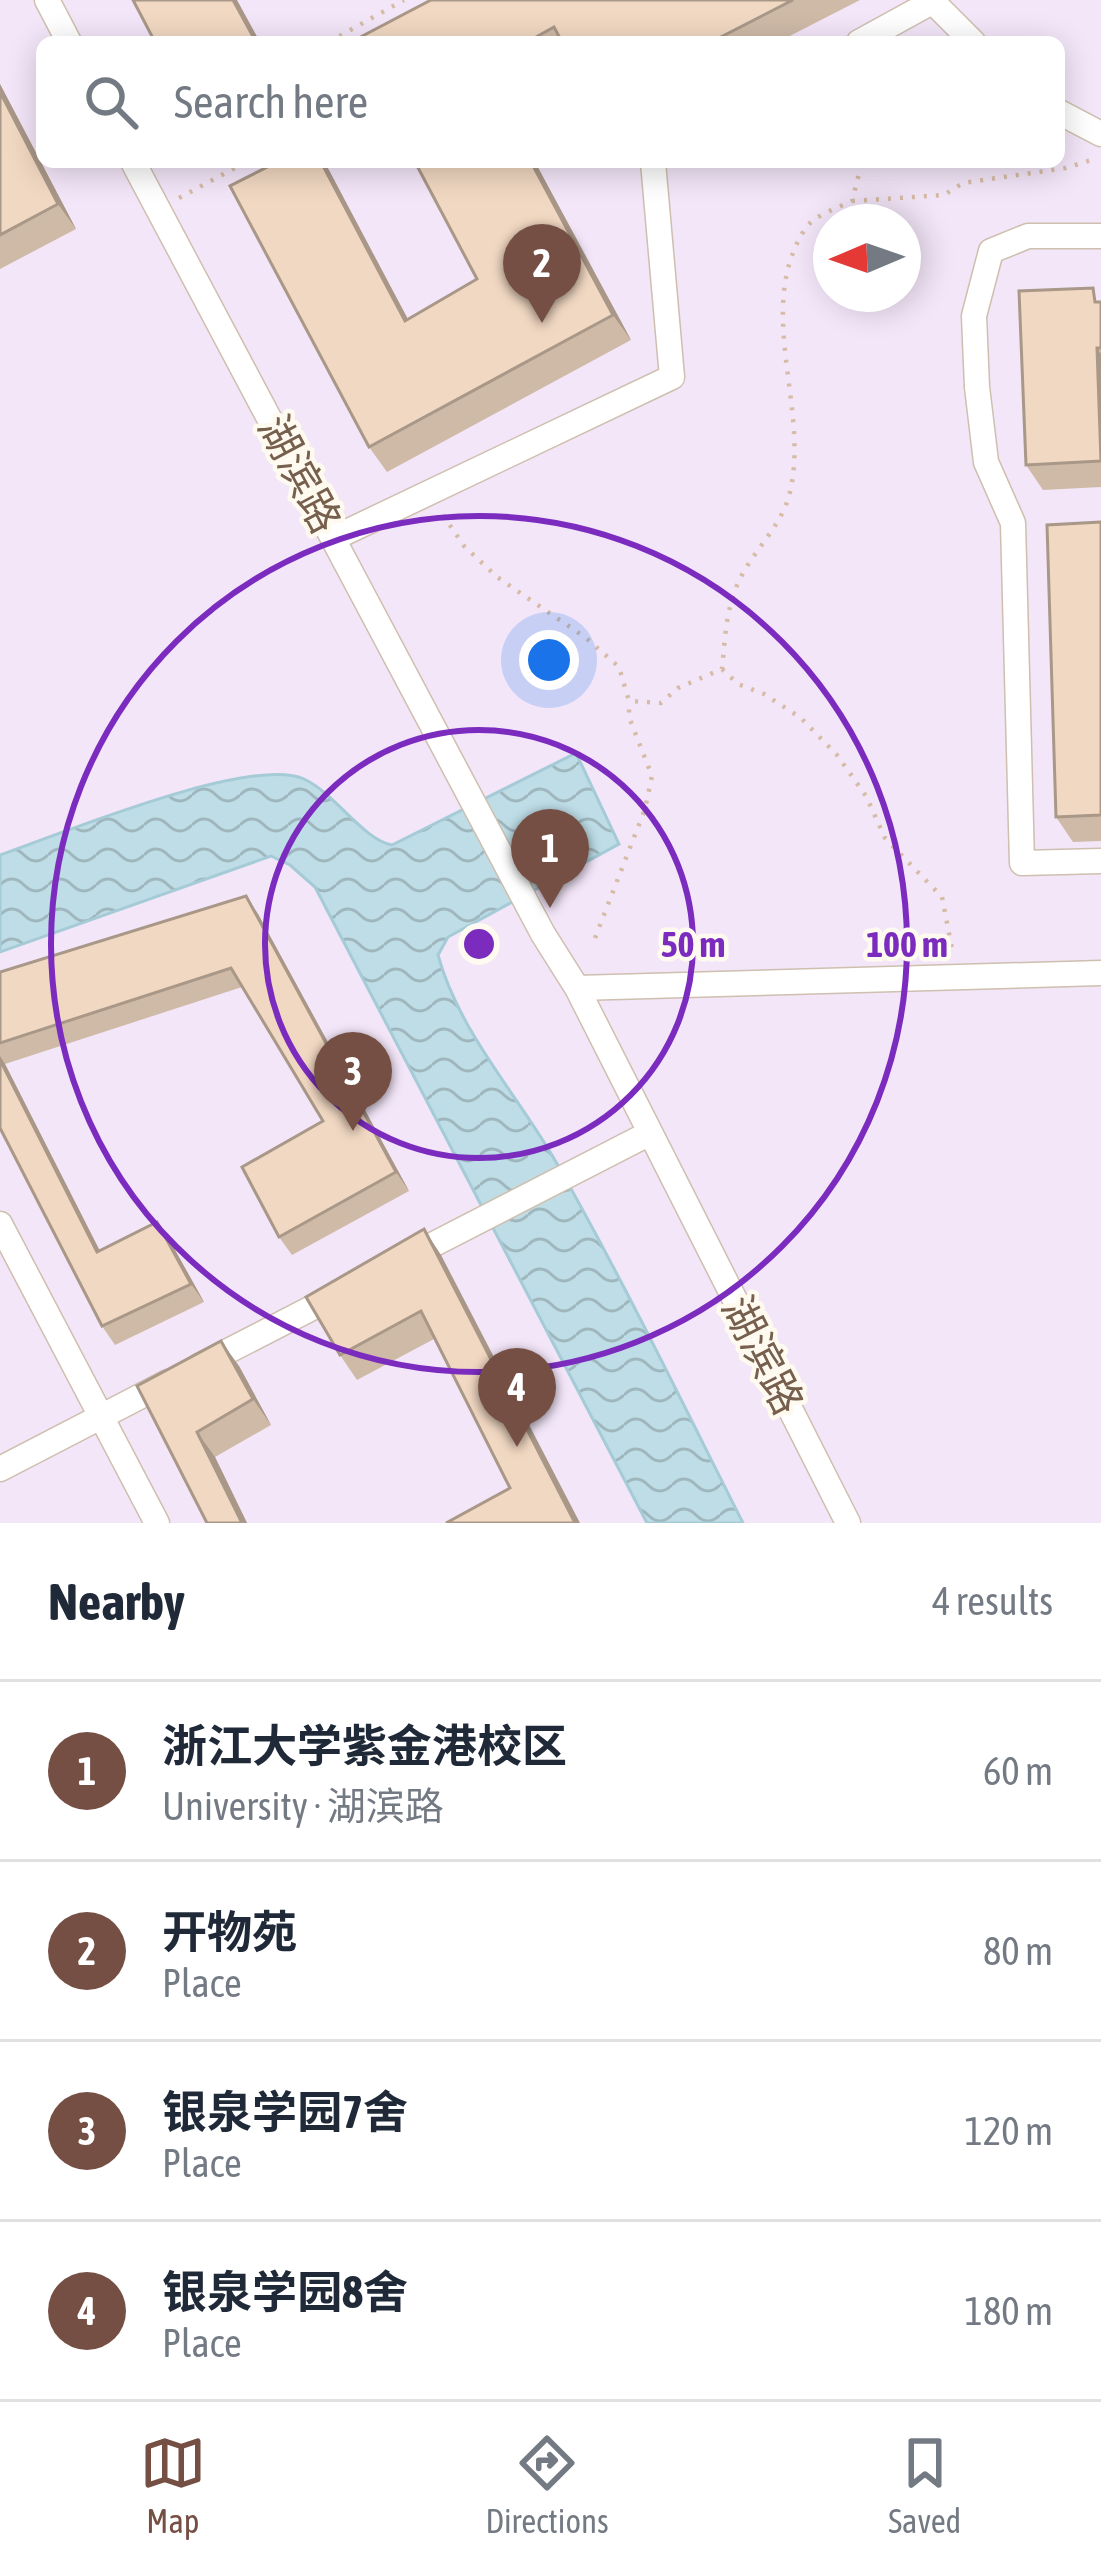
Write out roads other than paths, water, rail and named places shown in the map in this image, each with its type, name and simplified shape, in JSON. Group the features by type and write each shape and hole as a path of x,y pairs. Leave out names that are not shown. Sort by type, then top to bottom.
{"street":[{"path":"47,0 66,36"},
{"path":"870,36 931,1 967,36"},
{"path":"1065,115 1101,134"},
{"name":"湖滨路","path":"136,168 542,934 577,988 848,1523"},
{"path":"334,538 672,377 654,168"},
{"path":"1101,236 1028,236 992,251 974,316 986,462 1013,523 1022,863 1101,861"},
{"path":"577,988 1101,973"},
{"path":"0,1469 650,1133"},
{"path":"0,1224 158,1523"}],"water":[{"path":"576,753 619,844 448,937 438,955 474,1036 556,1162 605,1251 743,1523 647,1523 315,887 290,865 271,856 0,952 0,855 109,815 200,787 278,775 316,786 370,834 392,845"}],"place":[{"name":"开物苑","path":"542,323"},
{"name":"浙江大学紫金港校区","path":"550,908"},
{"name":"银泉学园7舍","path":"353,1131"},
{"name":"银泉学园8舍","path":"517,1447"}]}
